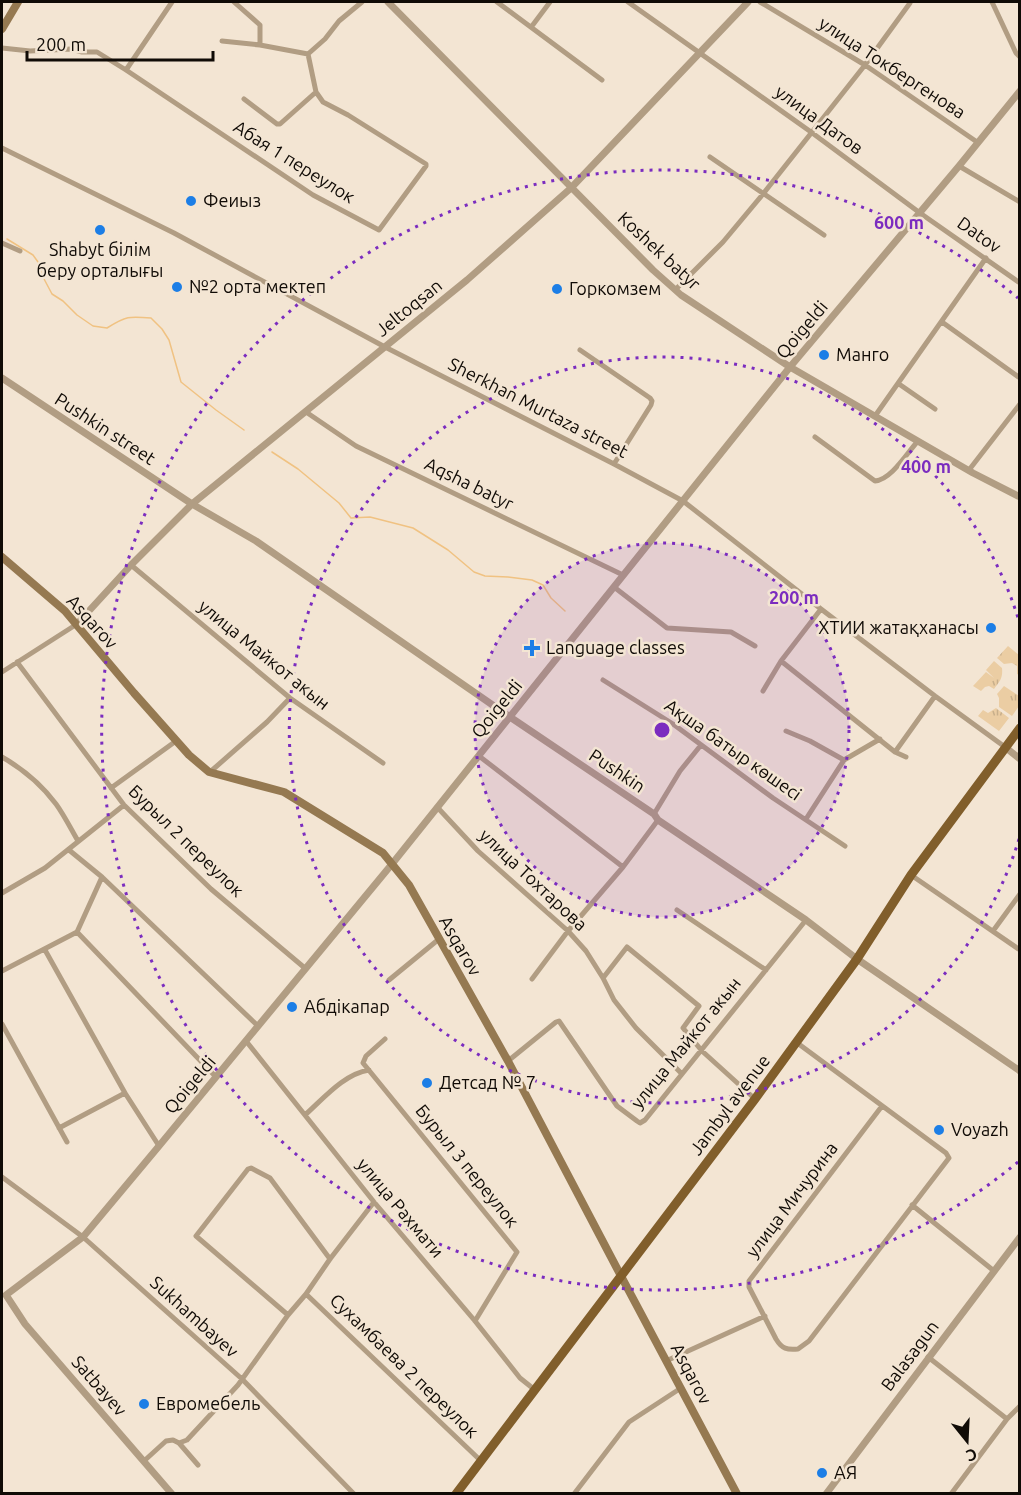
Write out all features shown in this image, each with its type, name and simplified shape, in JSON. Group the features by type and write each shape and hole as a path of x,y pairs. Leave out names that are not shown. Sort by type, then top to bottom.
{"main road":[{"path":"2,29 18,2"},
{"name":"Asqarov","path":"2,557 65,611 176,741 209,772 284,792 383,853 409,885 508,1061 737,1494"},
{"name":"Jambyl avenue","path":"456,1494 756,1100 857,959 911,875 1020,728"}],"street":[{"path":"126,70 172,2"},
{"path":"234,2 260,26 260,45"},
{"path":"308,54 325,39 339,21 362,2"},
{"name":"Koshek batyr","path":"388,2 571,188 681,295 790,367 969,470 1020,496"},
{"path":"497,2 603,80"},
{"path":"532,26 550,2"},
{"path":"628,2 699,53"},
{"name":"Jeltoqsan","path":"77,624 131,565 192,504 467,280 571,188 748,2"},
{"name":"улица Токбергенова","path":"760,2 865,65 977,142"},
{"path":"992,2 1020,57"},
{"path":"675,290 723,242 763,194 865,65 910,3"},
{"path":"222,41 308,54"},
{"name":"Абая 1 переулок","path":"2,48 30,51 70,49 98,52 313,195 381,230 426,164 323,102 316,92"},
{"name":"улица Датов","path":"699,53 920,213"},
{"path":"244,99 280,124 316,92 308,54"},
{"name":"Qoigeldi","path":"3,1296 82,1237 159,1146 438,808 790,367 1020,91"},
{"name":"Sherkhan Murtaza street","path":"2,148 174,233 385,347 683,501 821,609 1020,759"},
{"path":"710,157 824,235"},
{"path":"959,166 1020,202"},
{"name":"Datov","path":"920,213 1020,283"},
{"path":"2,243 20,251"},
{"path":"875,416 986,258"},
{"path":"942,322 1020,378"},
{"path":"579,350 652,401 615,464"},
{"name":"Pushkin street","path":"2,378 192,504"},
{"path":"898,384 935,410"},
{"path":"969,470 1020,404"},
{"name":"Aqsha batyr","path":"306,412 356,446 623,576"},
{"path":"815,436 875,481 884,479 892,472 918,441"},
{"name":"Pushkin","path":"192,504 256,541 806,920 857,959 1020,1071"},
{"name":"улица Майкот акын","path":"131,565 290,698 383,763"},
{"path":"614,587 668,628 731,632 755,645"},
{"path":"764,691 781,662 821,609"},
{"path":"2,672 77,624"},
{"name":"Бурыл 2 переулок","path":"17,662 124,805 211,889 306,969"},
{"path":"781,662 895,752 906,757"},
{"name":"Ақша батыр көшесі","path":"603,680 673,724 773,798 844,846"},
{"path":"895,752 935,696"},
{"path":"209,772 267,722 290,698"},
{"path":"786,731 844,760"},
{"path":"806,819 844,760 880,739"},
{"path":"111,788 176,741"},
{"path":"532,979 568,931 623,867 656,817 680,771 701,745"},
{"path":"479,756 623,867"},
{"path":"2,757 33,778 56,804 78,841"},
{"path":"2,893 45,868 124,805"},
{"name":"улица Тохтарова","path":"438,808 478,851 568,931 586,951 614,1000 636,1028 682,1074"},
{"path":"69,850 102,877 258,1026"},
{"path":"911,875 1020,950"},
{"path":"2,971 77,932 102,877"},
{"path":"993,931 1020,894"},
{"name":"улица Майкот акын","path":"676,910 766,970"},
{"name":"улица Майкот акын","path":"508,1061 560,1021 616,1106 640,1123 645,1120 702,1051 806,920"},
{"path":"77,932 216,1077"},
{"path":"389,980 440,939"},
{"path":"603,978 627,947 699,1006 682,1029 702,1051 756,1100"},
{"path":"45,950 125,1093 159,1146"},
{"path":"2,1024 67,1142"},
{"path":"369,1070 363,1060 385,1039"},
{"name":"улица Рахмати","path":"246,1041 374,1202 520,1378 535,1390"},
{"name":"улица Мичурина","path":"796,1042 948,1154 949,1158 805,1345 791,1350 781,1347 749,1287 750,1279 882,1106"},
{"path":"305,1115 342,1082 360,1071 369,1070"},
{"name":"Бурыл 3 переулок","path":"369,1070 516,1250 475,1321"},
{"path":"59,1128 125,1093"},
{"path":"288,1315 196,1236 248,1169 251,1168 270,1178 330,1259"},
{"name":"Sukhambayev","path":"2,1177 82,1237 242,1379 354,1494"},
{"path":"179,1443 187,1440 198,1429 242,1379 374,1202"},
{"path":"912,1205 994,1270"},
{"name":"Balasagun","path":"826,1494 1020,1237"},
{"name":"Сухамбаева 2 переулок","path":"306,1294 480,1461"},
{"name":"Satbayev","path":"3,1296 172,1494"},
{"path":"666,1361 765,1316"},
{"path":"928,1357 1007,1419"},
{"path":"574,1494 629,1422 681,1388"},
{"path":"951,1494 1007,1419 1020,1406"},
{"path":"144,1461 165,1441 173,1440 179,1443 198,1465"}],"green space":[{"path":"1008,646 1019,655 1019,675 1017,666 1012,663 1004,664 997,658"},
{"path":"994,661 1002,668 1001,679 994,689 989,686 981,691 973,686 986,672 994,678 986,670"},
{"path":"1004,686 1019,696 1019,706 1012,716 999,707 997,694"},
{"path":"996,708 1009,718 999,731 978,716 983,710 988,713"}],"waterway":[{"path":"7,239 33,255 52,294 93,326 107,328 128,318 151,318 169,340 181,382 244,430"},
{"path":"272,452 298,469 339,503 351,518 370,517 413,528 448,550 474,572 485,576 532,580 543,585 551,598 565,611"}],"place":[{"name":"Феиыз","path":"191,201"},
{"name":"Shabyt білім беру орталығы","path":"100,230"},
{"name":"№2 орта мектеп","path":"177,287"},
{"name":"Горкомзем","path":"557,289"},
{"name":"Манго","path":"824,355"},
{"name":"ХТИИ жатақханасы","path":"991,628"},
{"name":"Language classes","path":"532,648"},
{"name":"Абдiкапар","path":"292,1007"},
{"name":"Детсад № 7","path":"427,1083"},
{"name":"Voyazh","path":"939,1130"},
{"name":"Евромебель","path":"144,1404"},
{"name":"АЯ","path":"822,1473"}]}
